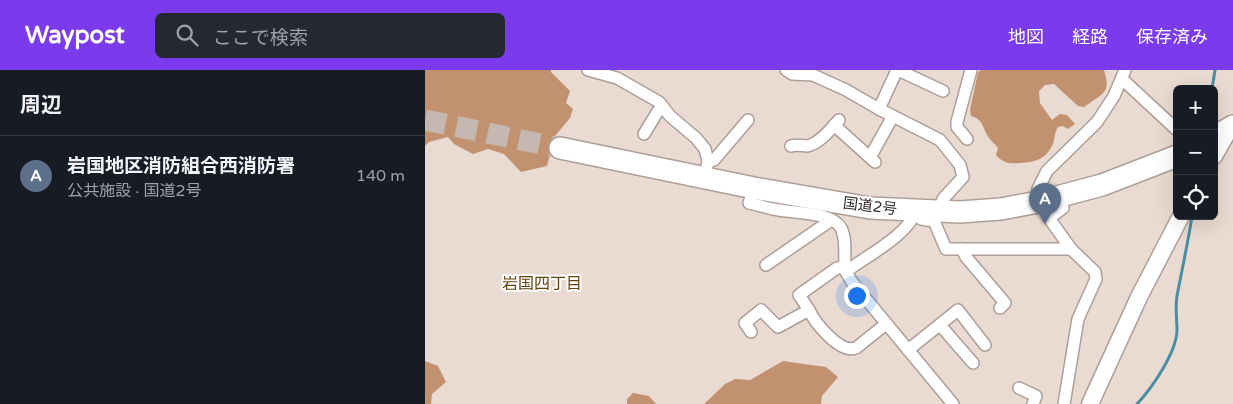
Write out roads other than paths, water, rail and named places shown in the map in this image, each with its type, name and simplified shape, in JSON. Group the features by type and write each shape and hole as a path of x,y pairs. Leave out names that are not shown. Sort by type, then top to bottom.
{"highway":[{"name":"国道2号","path":"560,148 706,169 754,188 915,214 939,211 960,212 1001,209 1038,202 1102,186 1173,158"}],"street":[{"path":"588,70 617,78 653,98 674,120 696,138 705,149 706,169"},
{"path":"786,70 792,74 811,73 940,140 960,165 963,178 943,199 939,211"},
{"path":"879,109 897,70 943,91"},
{"path":"967,139 961,133 957,122 971,70"},
{"path":"1038,202 1038,189 1047,172 1097,122 1114,96 1123,74 1173,126"},
{"path":"644,134 658,111 663,108"},
{"path":"791,146 795,144 809,146 821,139 836,123 872,159 873,152 893,116"},
{"path":"706,169 748,120"},
{"path":"1218,147 1226,130"},
{"path":"754,188 749,203 820,216 838,224 842,229 845,269 852,282 953,404"},
{"path":"1061,196 1063,208 1049,218 1071,249 1095,272 1096,279 1078,319 1064,404"},
{"path":"886,324 856,348 852,350 842,347 827,334 812,316 799,295 837,268 851,268 905,229 915,214 934,221 946,249 1071,249"},
{"path":"766,265 830,219"},
{"path":"1090,404 1139,297 1179,220"},
{"path":"962,249 966,257 1005,303 1000,308"},
{"path":"751,332 745,323 761,310 778,327 809,310"},
{"path":"908,350 958,310 985,345"},
{"path":"940,325 973,362"},
{"path":"1019,388 1036,396 1033,404"}],"waterway":[{"path":"1213,85 1215,70"},
{"path":"1137,404 1162,370 1176,340 1177,296 1191,220"}],"tunnel":[{"path":"425,120 560,148"}],"place":[{"name":"岩国地区消防組合西消防署","path":"1045,224"}],"district":[{"name":"岩国四丁目","path":"542,284"}]}
